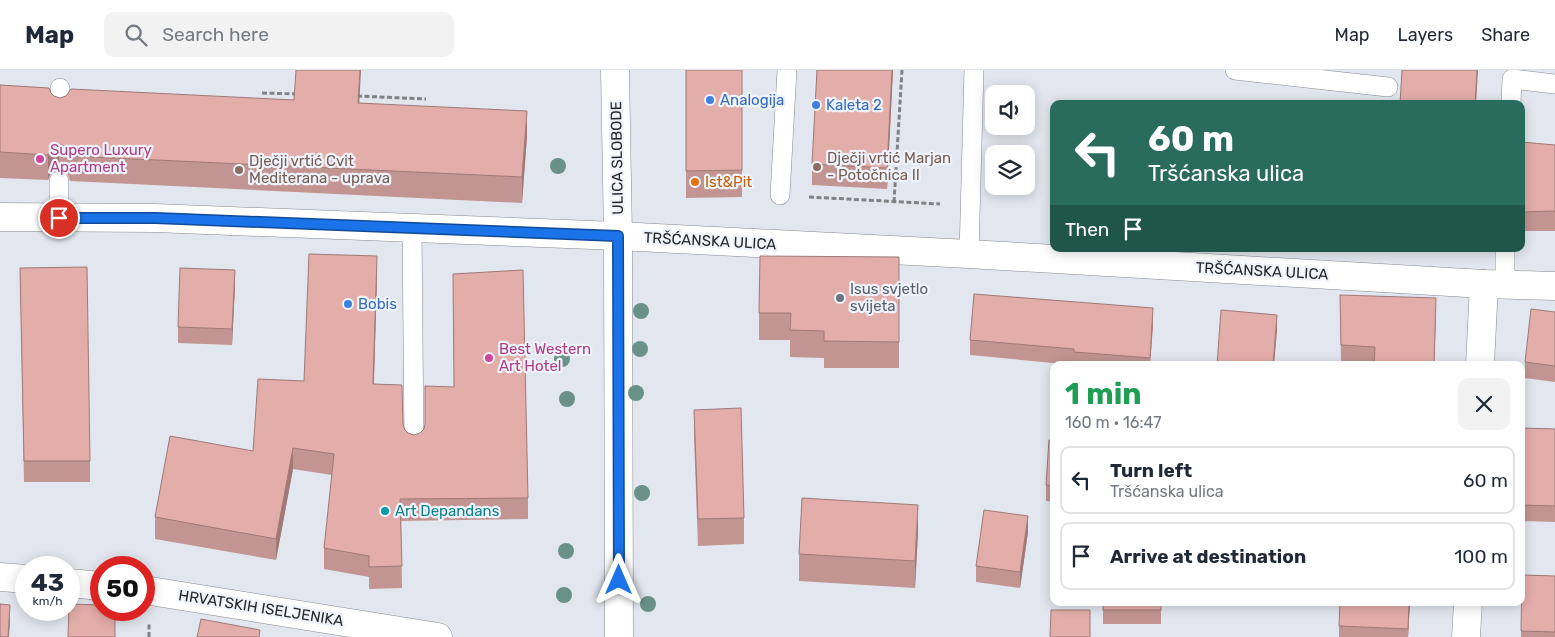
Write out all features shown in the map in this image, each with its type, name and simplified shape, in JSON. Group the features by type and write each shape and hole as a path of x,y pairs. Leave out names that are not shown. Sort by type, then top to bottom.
{"street":[{"name":"ULICA SLOBODE","path":"615,70 618,236 619,637"},
{"name":"TRŠĆANSKA ULICA","path":"0,218 155,218 618,236 1555,286"},
{"path":"1481,361 1495,284"},
{"path":"0,577 15,578"},
{"name":"HRVATSKIH ISELJENIKA","path":"155,592 438,637"},
{"path":"1466,637 1468,606"}],"lane":[{"path":"780,196 787,70"},
{"path":"970,254 974,70"},
{"path":"1235,70 1388,87"},
{"path":"1511,100 1512,80 1555,84"},
{"path":"60,88 60,112"},
{"path":"59,218 60,181"},
{"path":"412,228 414,445"},
{"path":"1495,284 1504,252"}],"path":[{"path":"894,202 902,70"},
{"path":"262,93 307,95"},
{"path":"353,96 426,99"},
{"path":"780,196 971,205"}],"building":[{"path":"296,70 360,70 358,103 527,111 522,177 70,156 65,146 59,144 53,146 48,155 0,152 0,85 49,88 54,96 60,98 66,96 71,89 294,100"},
{"path":"686,70 742,70 742,170 686,171"},
{"path":"817,70 892,70 887,168 812,164"},
{"path":"1402,70 1477,70 1475,100 1400,100"},
{"path":"1525,142 1555,145 1555,211 1525,212"},
{"path":"309,254 377,256 373,384 402,385 403,424 408,433 414,435 424,429 425,386 454,387 453,274 523,270 528,498 400,499 402,566 369,567 369,556 324,548 334,454 293,448 276,539 155,517 170,436 253,451 258,379 304,381"},
{"path":"760,256 899,257 899,342 824,341 824,331 790,330 791,313 759,313"},
{"path":"87,267 90,461 24,461 20,268"},
{"path":"180,268 235,270 232,329 178,327"},
{"path":"974,294 1153,308 1150,358 1074,352 1074,349 970,340"},
{"path":"1340,295 1436,298 1434,361 1374,361 1375,347 1341,345"},
{"path":"1531,309 1555,312 1555,366 1525,362"},
{"path":"1221,310 1277,315 1273,361 1217,361"},
{"path":"741,408 744,518 698,519 694,410"},
{"path":"1525,428 1555,429 1555,506 1525,505"},
{"path":"1049,440 1050,440 1050,486 1046,485"},
{"path":"802,498 918,505 915,561 799,554"},
{"path":"984,510 1028,516 1020,572 976,566"},
{"path":"1525,575 1555,576 1555,632 1521,631 1521,606 1525,606"},
{"path":"0,604 10,605 8,637 0,637"},
{"path":"80,604 90,605 90,621 115,621 115,637 68,637 68,621 80,621"},
{"path":"1103,606 1161,606 1161,610 1103,610"},
{"path":"1340,606 1409,606 1408,629 1339,626"},
{"path":"1051,610 1090,610 1090,637 1050,637"},
{"path":"201,619 260,630 259,637 197,637"}],"place":[{"name":"Analogija","path":"710,100"},
{"name":"Kaleta 2","path":"816,105"},
{"name":"Supero Luxury Apartment","path":"40,159"},
{"name":"Dječji vrtić Marjan - Potočnica II","path":"817,167"},
{"name":"Dječji vrtić Cvit Mediterana - uprava","path":"239,170"},
{"name":"Ist&Pit","path":"695,182"},
{"name":"Isus svjetlo svijeta","path":"840,298"},
{"name":"Bobis","path":"348,304"},
{"name":"Best Western Art Hotel","path":"489,358"},
{"name":"Art Depandans","path":"385,511"}],"route":[{"path":"59,218 155,218 618,236 619,580"}]}
